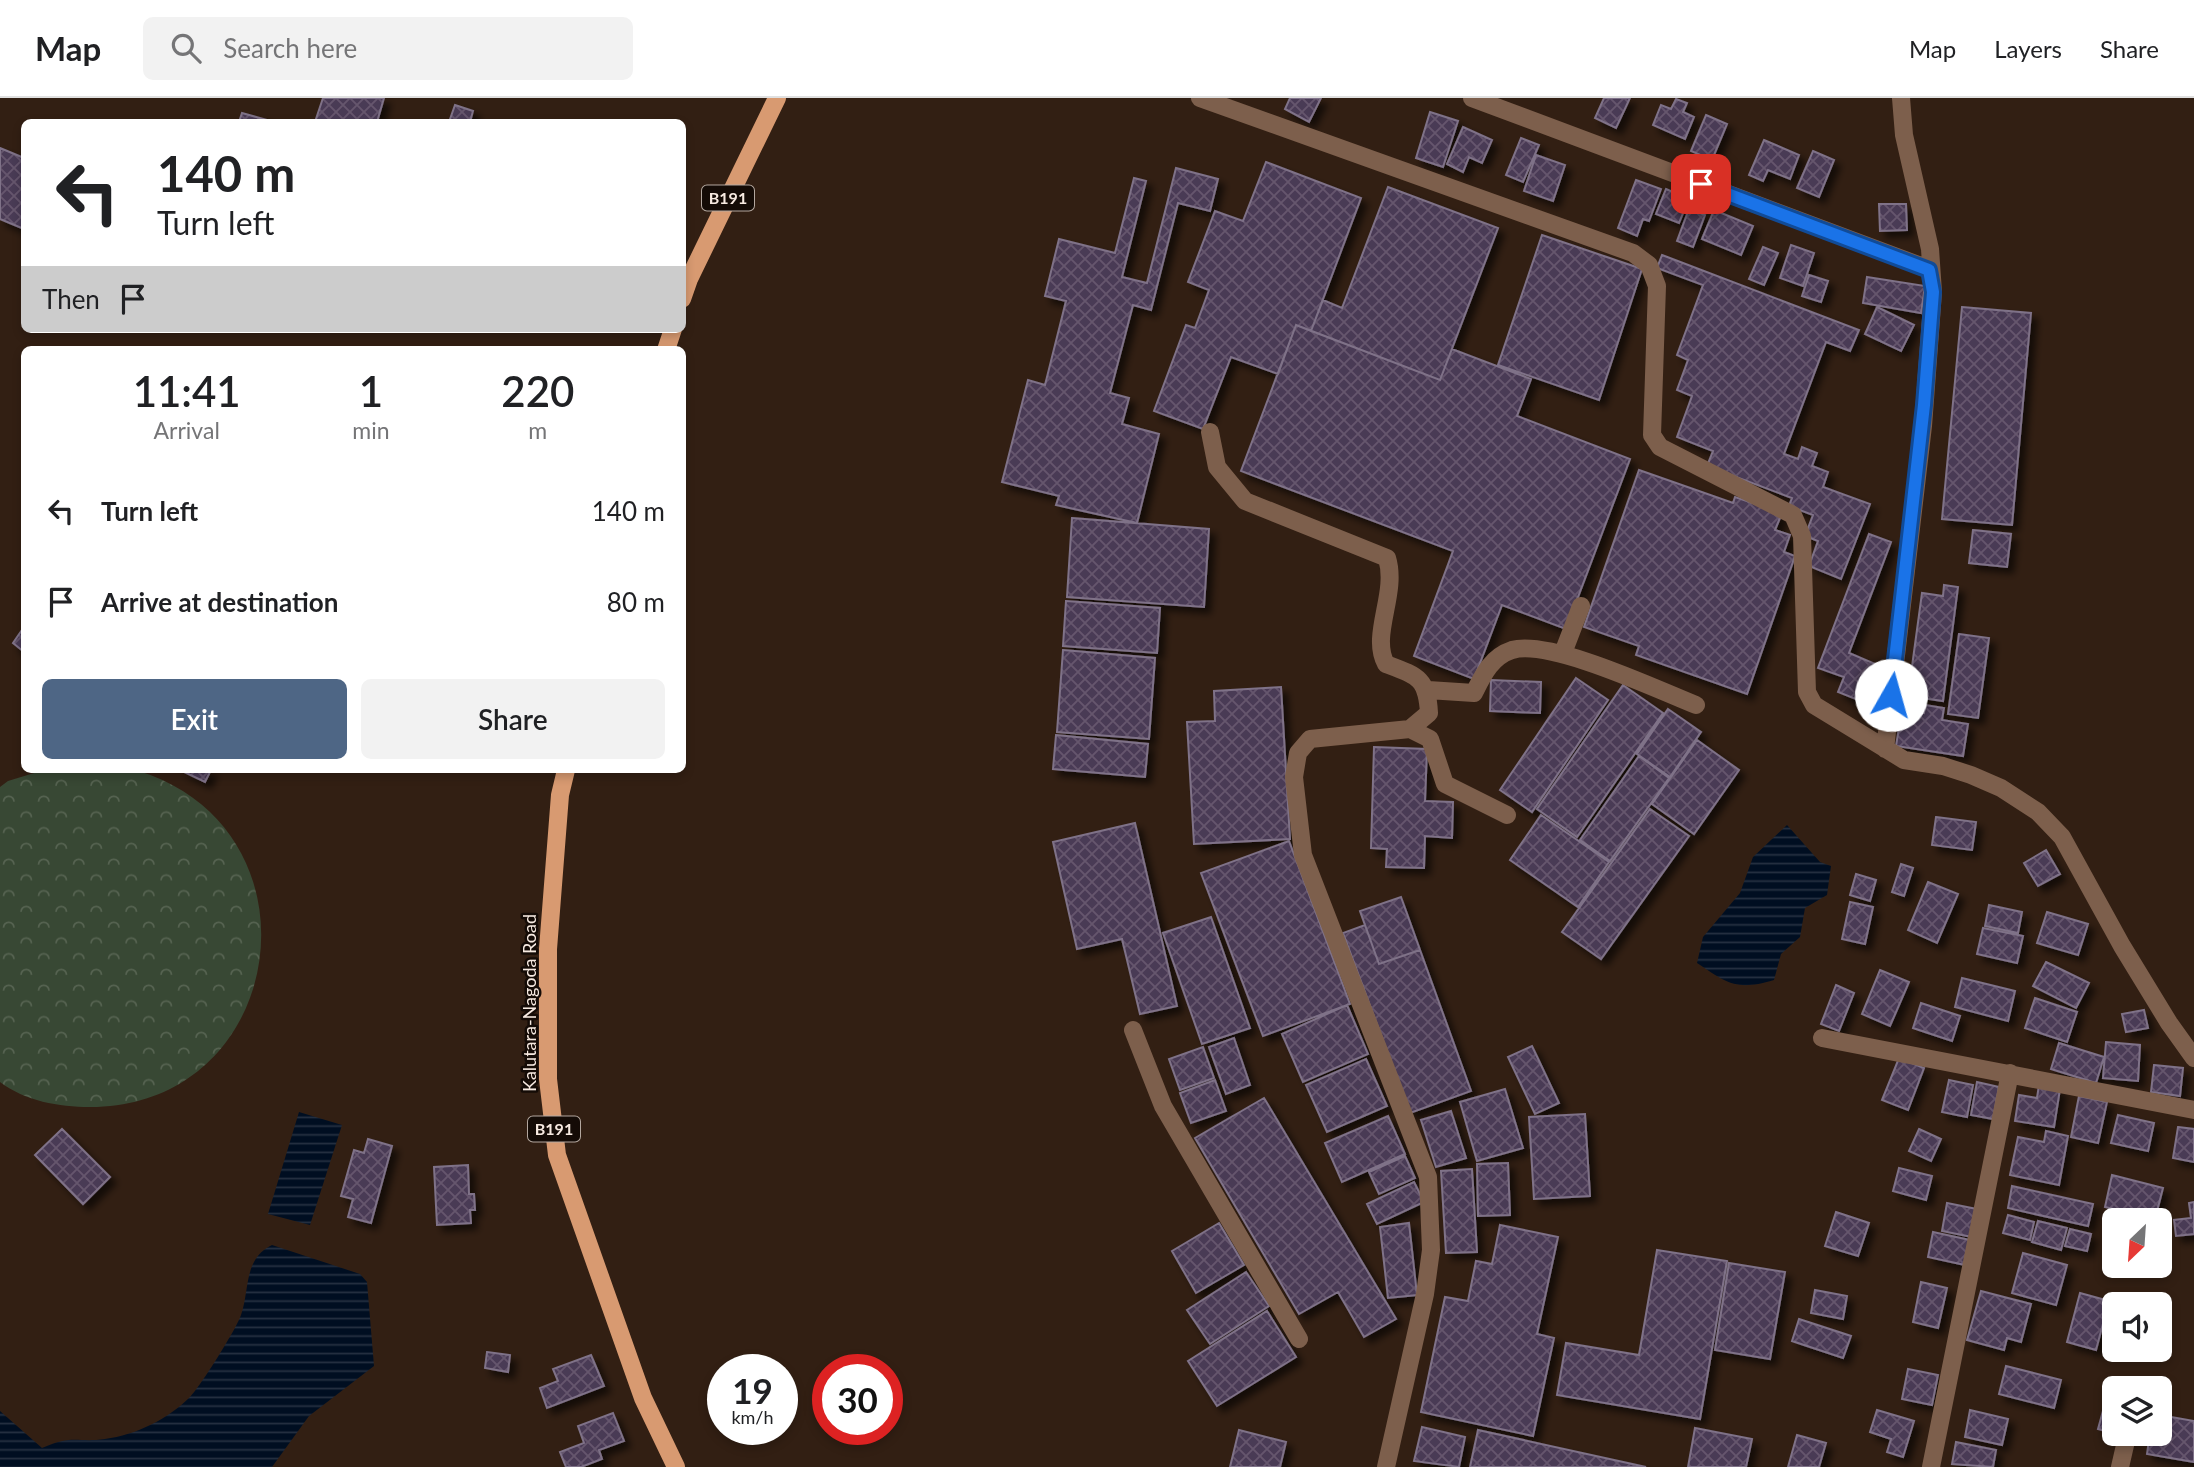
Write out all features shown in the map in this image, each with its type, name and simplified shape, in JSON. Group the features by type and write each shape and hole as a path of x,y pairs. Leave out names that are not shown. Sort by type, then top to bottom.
{"main road":[{"name":"B191","path":"686,288 777,98"},
{"name":"Kalutara-Nagoda Road","path":"565,773 560,795 548,949 548,1079 557,1156 643,1398 676,1467"}],"street":[{"path":"1200,98 1633,253 1649,265 1657,286 1652,435 1660,447 1793,515 1802,536 1807,692 1814,705 1904,761 1943,766 1971,775 2001,788 2038,812 2062,837 2122,946 2169,1023 2194,1058"},
{"path":"1472,98 1929,270"},
{"path":"1885,749 1923,426 1933,292 1929,270 1930,249 1904,135 1901,98"},
{"path":"1210,432 1217,467 1245,500 1387,558 1392,575 1379,651 1386,664 1416,675 1428,690 1429,713 1410,729"},
{"path":"1563,653 1581,606"},
{"path":"1428,690 1474,693 1489,664 1513,650 1563,653 1696,705"},
{"path":"1386,1467 1425,1294 1431,1250 1428,1177 1303,855 1293,777 1298,753 1310,739 1410,729 1430,739 1445,784 1507,815"},
{"path":"1133,1030 1163,1106 1299,1339"},
{"path":"1822,1038 2194,1110"},
{"path":"1931,1467 2010,1073"},
{"path":"2120,1467 2125,1446"}],"green space":[{"path":"34,773 143,773 199,803 239,849 258,904 259,961 242,1017 207,1063 156,1095 90,1107 66,1106 20,1094 0,1082 0,787 8,781"}],"water":[{"path":"1787,825 1820,862 1831,866 1827,895 1805,908 1800,937 1781,954 1774,980 1751,985 1733,984 1697,963 1703,937 1740,893 1753,857"},
{"path":"299,1112 342,1125 310,1225 268,1214"},
{"path":"272,1245 360,1274 367,1282 374,1366 309,1416 272,1467 0,1467 0,1411 42,1448 68,1440 105,1439 128,1434 151,1425 181,1405 202,1382 233,1332 241,1315 249,1276 256,1258"}],"building":[{"path":"323,98 384,98 378,119 316,119"},
{"path":"1290,98 1321,98 1309,122 1285,109"},
{"path":"1604,98 1630,98 1616,128 1595,118"},
{"path":"1676,99 1687,103 1683,112 1694,117 1685,139 1653,125 1661,105 1671,109"},
{"path":"455,105 473,111 471,119 450,119"},
{"path":"1430,112 1458,121 1443,167 1416,158"},
{"path":"242,113 263,119 240,119"},
{"path":"1706,115 1727,124 1712,160 1691,151"},
{"path":"1463,127 1492,140 1482,163 1469,157 1463,172 1447,164"},
{"path":"1521,138 1539,145 1523,182 1506,175"},
{"path":"1764,140 1799,155 1790,179 1768,170 1763,181 1749,175"},
{"path":"0,148 21,157 21,228 0,219"},
{"path":"1813,151 1834,160 1819,197 1797,188"},
{"path":"1536,155 1565,165 1553,201 1524,191"},
{"path":"1266,162 1361,198 1311,331 1296,325 1278,374 1231,357 1203,429 1154,411 1186,325 1195,328 1209,290 1188,282 1215,211 1243,221"},
{"path":"1176,168 1218,179 1210,211 1178,203 1151,310 1133,305 1110,393 1129,398 1122,424 1159,434 1137,523 1056,505 1059,496 1002,482 1028,380 1045,385 1066,301 1045,296 1059,239 1115,253 1134,178 1146,181 1122,277 1147,283"},
{"path":"1636,180 1661,189 1649,221 1643,219 1637,236 1618,228"},
{"path":"1388,187 1498,228 1440,380 1311,331 1323,300 1342,308"},
{"path":"1666,189 1689,199 1679,223 1656,214"},
{"path":"1879,204 1906,204 1907,230 1880,231"},
{"path":"1689,209 1705,215 1693,247 1677,241"},
{"path":"1714,210 1753,226 1741,255 1702,239"},
{"path":"1542,235 1642,269 1599,400 1498,365"},
{"path":"1791,245 1814,253 1803,286 1780,278"},
{"path":"1763,247 1778,253 1764,285 1749,279"},
{"path":"1662,255 1859,330 1850,351 1826,342 1784,454 1798,459 1802,447 1817,453 1812,466 1828,472 1823,487 1870,504 1841,579 1809,566 1818,541 1805,536 1813,515 1789,506 1792,498 1707,466 1713,451 1677,437 1692,396 1677,390 1688,360 1677,355 1703,285 1657,268"},
{"path":"1809,275 1828,281 1821,302 1802,296"},
{"path":"1867,277 1925,286 1921,313 1863,303"},
{"path":"1877,307 1914,325 1901,351 1865,334"},
{"path":"1962,307 2031,313 2012,525 1942,519"},
{"path":"1296,325 1440,380 1452,349 1531,379 1517,416 1630,459 1566,629 1502,605 1474,679 1414,656 1453,551 1241,471"},
{"path":"1639,470 1733,503 1735,497 1782,513 1775,530 1790,535 1784,552 1795,556 1747,694 1636,655 1639,646 1584,627"},
{"path":"1072,518 1209,529 1204,607 1067,597"},
{"path":"1973,530 2011,534 2007,567 1969,563"},
{"path":"1869,534 1891,542 1849,653 1880,666 1866,703 1838,692 1844,677 1818,668"},
{"path":"1944,585 1958,587 1943,701 1908,696 1922,593 1943,596"},
{"path":"1066,601 1160,608 1157,653 1063,646"},
{"path":"21,631 21,650 13,643"},
{"path":"1959,634 1989,638 1978,718 1948,714"},
{"path":"1063,650 1155,658 1149,739 1057,732"},
{"path":"1576,678 1608,700 1532,812 1500,790"},
{"path":"1491,680 1541,682 1540,713 1490,711"},
{"path":"1623,685 1663,713 1577,837 1537,809"},
{"path":"1281,687 1290,839 1194,844 1187,722 1215,721 1214,691"},
{"path":"1925,705 1944,708 1942,720 1968,724 1963,756 1896,746 1902,709 1924,713"},
{"path":"1668,709 1701,732 1670,777 1637,754"},
{"path":"1056,735 1148,744 1145,777 1053,769"},
{"path":"1697,740 1739,770 1694,834 1652,804"},
{"path":"1374,747 1427,749 1425,801 1453,802 1452,838 1425,836 1424,868 1386,867 1387,849 1371,848"},
{"path":"1639,756 1669,778 1610,861 1580,840"},
{"path":"186,773 210,773 205,782"},
{"path":"1650,809 1689,836 1601,959 1562,932"},
{"path":"1541,815 1609,862 1578,907 1510,860"},
{"path":"1936,817 1976,822 1972,850 1932,845"},
{"path":"1135,823 1177,1006 1140,1014 1122,939 1077,949 1053,842"},
{"path":"1289,841 1350,1004 1263,1036 1201,873"},
{"path":"2046,850 2060,874 2038,886 2024,863"},
{"path":"1901,864 1913,868 1904,896 1892,892"},
{"path":"1856,874 1876,880 1870,901 1850,895"},
{"path":"1928,882 1958,894 1937,943 1908,930"},
{"path":"1401,897 1420,950 1379,964 1360,911"},
{"path":"1850,902 1873,907 1865,944 1842,939"},
{"path":"1989,905 2022,912 2018,933 1985,926"},
{"path":"2047,912 2088,924 2078,955 2037,943"},
{"path":"1211,917 1250,1028 1202,1044 1163,933"},
{"path":"1365,925 1379,964 1420,950 1471,1091 1410,1113 1343,933"},
{"path":"1983,928 2023,936 2017,963 1977,954"},
{"path":"2046,962 2089,983 2076,1008 2033,986"},
{"path":"1880,970 1909,982 1890,1026 1862,1014"},
{"path":"1962,978 2015,991 2008,1021 1955,1007"},
{"path":"1836,985 1854,993 1839,1031 1821,1024"},
{"path":"2035,998 2077,1012 2067,1042 2025,1028"},
{"path":"1921,1003 1960,1016 1952,1041 1913,1028"},
{"path":"1347,1005 1368,1054 1303,1082 1282,1034"},
{"path":"2144,1010 2148,1028 2126,1032 2122,1014"},
{"path":"1234,1038 1250,1085 1226,1094 1209,1047"},
{"path":"2106,1042 2140,1045 2138,1081 2103,1078"},
{"path":"2059,1043 2104,1057 2096,1083 2051,1069"},
{"path":"1532,1046 1559,1103 1535,1114 1508,1057"},
{"path":"1203,1047 1214,1078 1180,1090 1169,1059"},
{"path":"1899,1058 1924,1068 1908,1110 1882,1100"},
{"path":"1366,1059 1387,1106 1327,1132 1306,1085"},
{"path":"2154,1065 2183,1068 2180,1096 2151,1092"},
{"path":"1215,1080 1226,1111 1191,1123 1180,1093"},
{"path":"1949,1080 1973,1085 1967,1117 1942,1112"},
{"path":"1977,1082 1999,1087 1993,1119 1971,1115"},
{"path":"2039,1085 2060,1089 2054,1127 2015,1121 2019,1095 2037,1098"},
{"path":"1505,1089 1523,1148 1477,1161 1460,1102"},
{"path":"2079,1096 2107,1102 2098,1143 2071,1137"},
{"path":"1264,1098 1396,1319 1364,1337 1338,1292 1299,1314 1195,1138"},
{"path":"1451,1111 1466,1158 1436,1167 1421,1120"},
{"path":"1585,1114 1590,1196 1534,1199 1529,1117"},
{"path":"2118,1115 2154,1123 2148,1151 2111,1143"},
{"path":"1388,1116 1405,1154 1342,1182 1325,1143"},
{"path":"2178,1127 2194,1129 2194,1162 2173,1158"},
{"path":"62,1129 110,1177 83,1204 35,1155"},
{"path":"1919,1129 1941,1139 1931,1161 1909,1151"},
{"path":"2046,1131 2068,1136 2059,1185 2010,1175 2018,1137 2044,1142"},
{"path":"368,1139 392,1146 371,1223 348,1217 353,1199 341,1196 354,1150 364,1153"},
{"path":"1405,1156 1415,1178 1379,1194 1369,1172"},
{"path":"1508,1163 1510,1215 1478,1216 1477,1164"},
{"path":"468,1165 469,1194 474,1194 475,1210 470,1210 471,1223 437,1225 434,1167"},
{"path":"1899,1168 1932,1176 1926,1200 1893,1191"},
{"path":"1472,1169 1477,1252 1446,1253 1441,1171"},
{"path":"2112,1175 2163,1188 2158,1208 2105,1207"},
{"path":"1414,1182 1424,1202 1377,1224 1367,1204"},
{"path":"2012,1186 2093,1204 2088,1226 2008,1208"},
{"path":"2194,1202 2194,1234 2176,1236 2174,1220 2191,1218 2189,1203"},
{"path":"1947,1203 1977,1209 1972,1237 1942,1231"},
{"path":"1836,1212 1869,1223 1858,1256 1825,1246"},
{"path":"2008,1215 2034,1222 2030,1240 2003,1233"},
{"path":"2038,1221 2067,1228 2061,1250 2032,1242"},
{"path":"1219,1223 1244,1265 1196,1293 1172,1251"},
{"path":"1409,1223 1417,1295 1388,1298 1380,1227"},
{"path":"1500,1225 1558,1237 1537,1334 1554,1338 1533,1436 1421,1412 1445,1297 1468,1301 1476,1261 1492,1264"},
{"path":"2070,1229 2091,1234 2087,1251 2065,1246"},
{"path":"1933,1232 1970,1240 1965,1265 1928,1257"},
{"path":"1657,1250 1727,1261 1700,1419 1557,1395 1566,1343 1639,1355"},
{"path":"2023,1253 2067,1265 2056,1305 2012,1293"},
{"path":"1729,1263 1785,1272 1770,1359 1715,1350"},
{"path":"1246,1272 1269,1306 1210,1344 1187,1310"},
{"path":"1921,1282 1947,1288 1938,1328 1913,1322"},
{"path":"1815,1290 1847,1296 1843,1319 1811,1313"},
{"path":"1981,1291 2031,1304 2021,1342 2007,1338 2004,1350 1967,1340"},
{"path":"2080,1293 2102,1299 2102,1327 2096,1350 2067,1342"},
{"path":"1267,1311 1296,1357 1217,1406 1188,1361"},
{"path":"1799,1319 1851,1336 1843,1358 1792,1341"},
{"path":"487,1352 510,1355 508,1372 485,1368"},
{"path":"591,1355 604,1386 547,1408 540,1388 558,1381 553,1369"},
{"path":"2006,1366 2061,1380 2054,1408 1999,1394"},
{"path":"1908,1369 1938,1375 1932,1405 1902,1399"},
{"path":"1877,1410 1914,1421 1903,1457 1887,1452 1891,1439 1870,1432"},
{"path":"1970,1410 2008,1419 2002,1445 1965,1437"},
{"path":"613,1413 624,1441 599,1450 602,1459 581,1467 566,1467 560,1452 584,1443 578,1426"},
{"path":"2102,1414 2102,1430 2098,1429"},
{"path":"2172,1417 2194,1421 2194,1462 2147,1454 2148,1446 2172,1446"},
{"path":"1422,1427 1465,1437 1459,1467 1414,1461"},
{"path":"1695,1428 1752,1439 1746,1467 1688,1467"},
{"path":"1239,1430 1286,1442 1280,1467 1230,1467"},
{"path":"1478,1430 1646,1467 1470,1467"},
{"path":"1797,1435 1826,1443 1819,1467 1788,1467"},
{"path":"1956,1442 1996,1450 1993,1467 1952,1464"}],"route":[{"path":"1701,184 1929,270 1933,292 1924,405 1891,695"}]}
